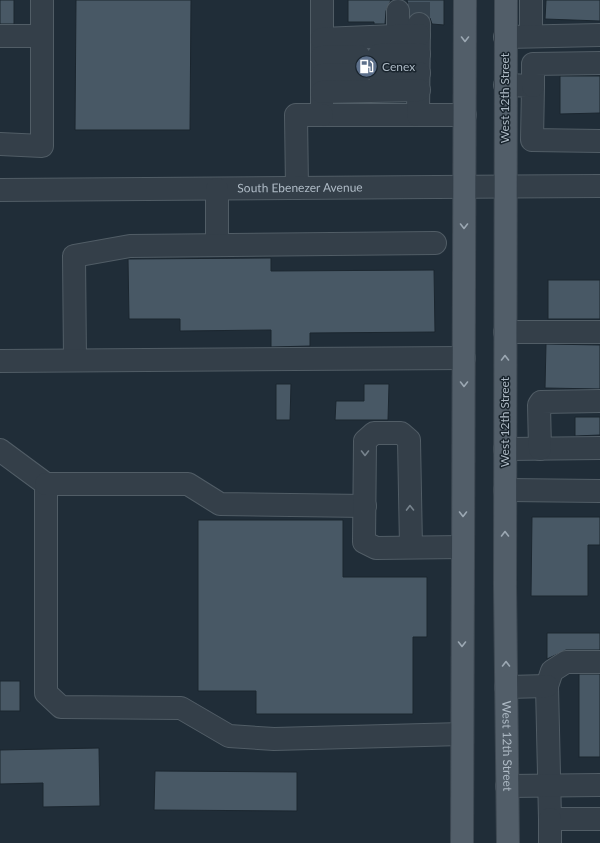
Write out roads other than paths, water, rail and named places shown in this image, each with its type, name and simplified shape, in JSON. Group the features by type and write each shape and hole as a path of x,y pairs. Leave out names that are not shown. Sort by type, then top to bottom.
{"main road":[{"path":"462,843 465,0"},
{"name":"West 12th Street","path":"506,0 505,490 508,843"}],"street":[{"path":"0,144 42,146 42,0"},
{"path":"322,0 322,115"},
{"path":"531,0 531,36"},
{"path":"398,11 415,52 418,114"},
{"path":"506,36 600,35"},
{"path":"0,36 42,36"},
{"path":"322,66 415,52"},
{"path":"322,66 415,52"},
{"path":"322,66 369,65 415,52"},
{"path":"600,64 533,64 532,140 600,141"},
{"path":"506,85 533,86"},
{"path":"297,188 296,115 465,115"},
{"name":"South Ebenezer Avenue","path":"0,190 600,186"},
{"path":"217,188 217,245"},
{"path":"75,360 74,256 130,246 436,243"},
{"path":"505,332 600,332"},
{"path":"0,361 464,358"},
{"path":"540,449 539,405 541,402 600,401"},
{"path":"411,548 409,440 401,433 374,433 365,441 364,542 376,548 411,548 463,547"},
{"path":"505,449 600,448"},
{"path":"0,450 46,484 188,484 220,504 365,506"},
{"path":"46,484 46,693 60,707 181,708 229,736 274,739 462,734"},
{"path":"505,490 600,491"},
{"path":"550,843 547,686 552,671 566,662 600,662"},
{"path":"506,687 547,686"},
{"path":"507,786 600,785"},
{"path":"550,819 600,819"}],"tunnel":[{"path":"419,0 419,24"}],"place":[{"name":"Cenex","path":"366,67"}]}
